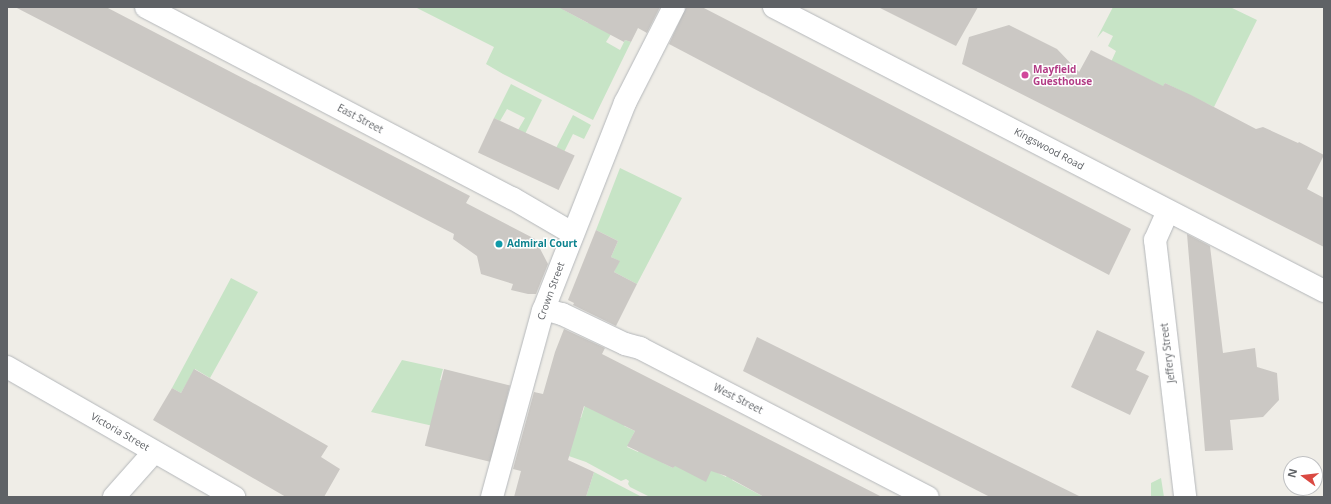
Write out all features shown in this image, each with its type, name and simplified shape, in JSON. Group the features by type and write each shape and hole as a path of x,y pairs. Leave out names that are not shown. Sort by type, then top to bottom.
{"street":[{"name":"East Street","path":"146,7 512,198 572,233"},
{"name":"Crown Street","path":"492,497 544,309 572,233 625,103 674,7"},
{"name":"Kingswood Road","path":"774,7 1324,291"},
{"name":"Jeffery Street","path":"1168,211 1155,240 1185,497"},
{"name":"West Street","path":"544,309 562,314 625,344 640,348 928,497"},
{"name":"Victoria Street","path":"7,367 234,497"},
{"path":"114,497 154,452"}],"green space":[{"path":"415,7 565,7 564,10 588,23 595,9 611,34 606,42 620,50 625,40 631,42 593,120 486,64 494,47"},
{"path":"1113,7 1230,7 1257,20 1214,107 1165,83 1150,113 1154,82 1111,62 1116,51 1108,46 1113,36 1103,31 1097,38"},
{"path":"511,84 542,100 525,134 518,130 525,118 507,109 500,121 494,118"},
{"path":"573,115 591,125 584,139 573,134 563,154 555,150"},
{"path":"620,168 682,198 637,284 614,272 619,261 611,257 618,241 596,230"},
{"path":"231,278 258,292 210,378 195,369 181,393 172,388"},
{"path":"402,360 443,369 440,380 464,386 451,430 371,412"},
{"path":"585,405 631,411 624,426 635,431 627,447 638,452 652,423 663,463 673,468 681,454 726,477 732,464 739,467 732,480 764,497 650,497 630,487 628,484 629,481 626,479 621,481 586,462 560,453 570,415 581,418"},
{"path":"594,472 642,497 586,497"},
{"path":"1161,478 1164,497 1151,497 1151,483"}],"building":[{"path":"15,7 106,7 470,196 466,203 535,239 548,264 536,294 528,294 511,290 513,284 481,274 477,256 453,239 454,234"},
{"path":"558,7 660,7 647,33 638,28 631,42 625,40 624,42"},
{"path":"686,7 702,7 1131,229 1109,275 669,44"},
{"path":"878,7 978,7 956,46"},
{"path":"1009,25 1057,49 1079,72 1091,50 1163,86 1165,83 1191,95 1256,129 1263,127 1298,143 1299,142 1324,155 1307,189 1324,198 1324,247 962,64 969,37"},
{"path":"494,118 575,156 559,190 478,152"},
{"path":"596,230 618,241 611,257 620,261 614,272 637,284 616,326 573,305 574,303 568,300"},
{"path":"1187,234 1210,246 1223,353 1255,348 1257,367 1277,373 1279,400 1263,417 1230,420 1233,450 1205,451"},
{"path":"564,329 605,348 602,354 882,497 764,497 726,476 711,471 706,482 675,466 673,468 627,446 635,431 584,406 568,460 594,472 586,497 514,497 521,471 513,469 534,392 543,394 555,352"},
{"path":"1097,330 1145,352 1136,370 1149,376 1130,415 1071,387"},
{"path":"757,337 1081,497 990,497 743,371"},
{"path":"194,369 328,446 321,457 340,469 324,497 286,497 153,420 172,388 181,393"},
{"path":"444,369 510,385 491,462 425,446"}],"place":[{"name":"Mayfield Guesthouse","path":"1025,75"},
{"name":"Admiral Court","path":"499,244"}]}
